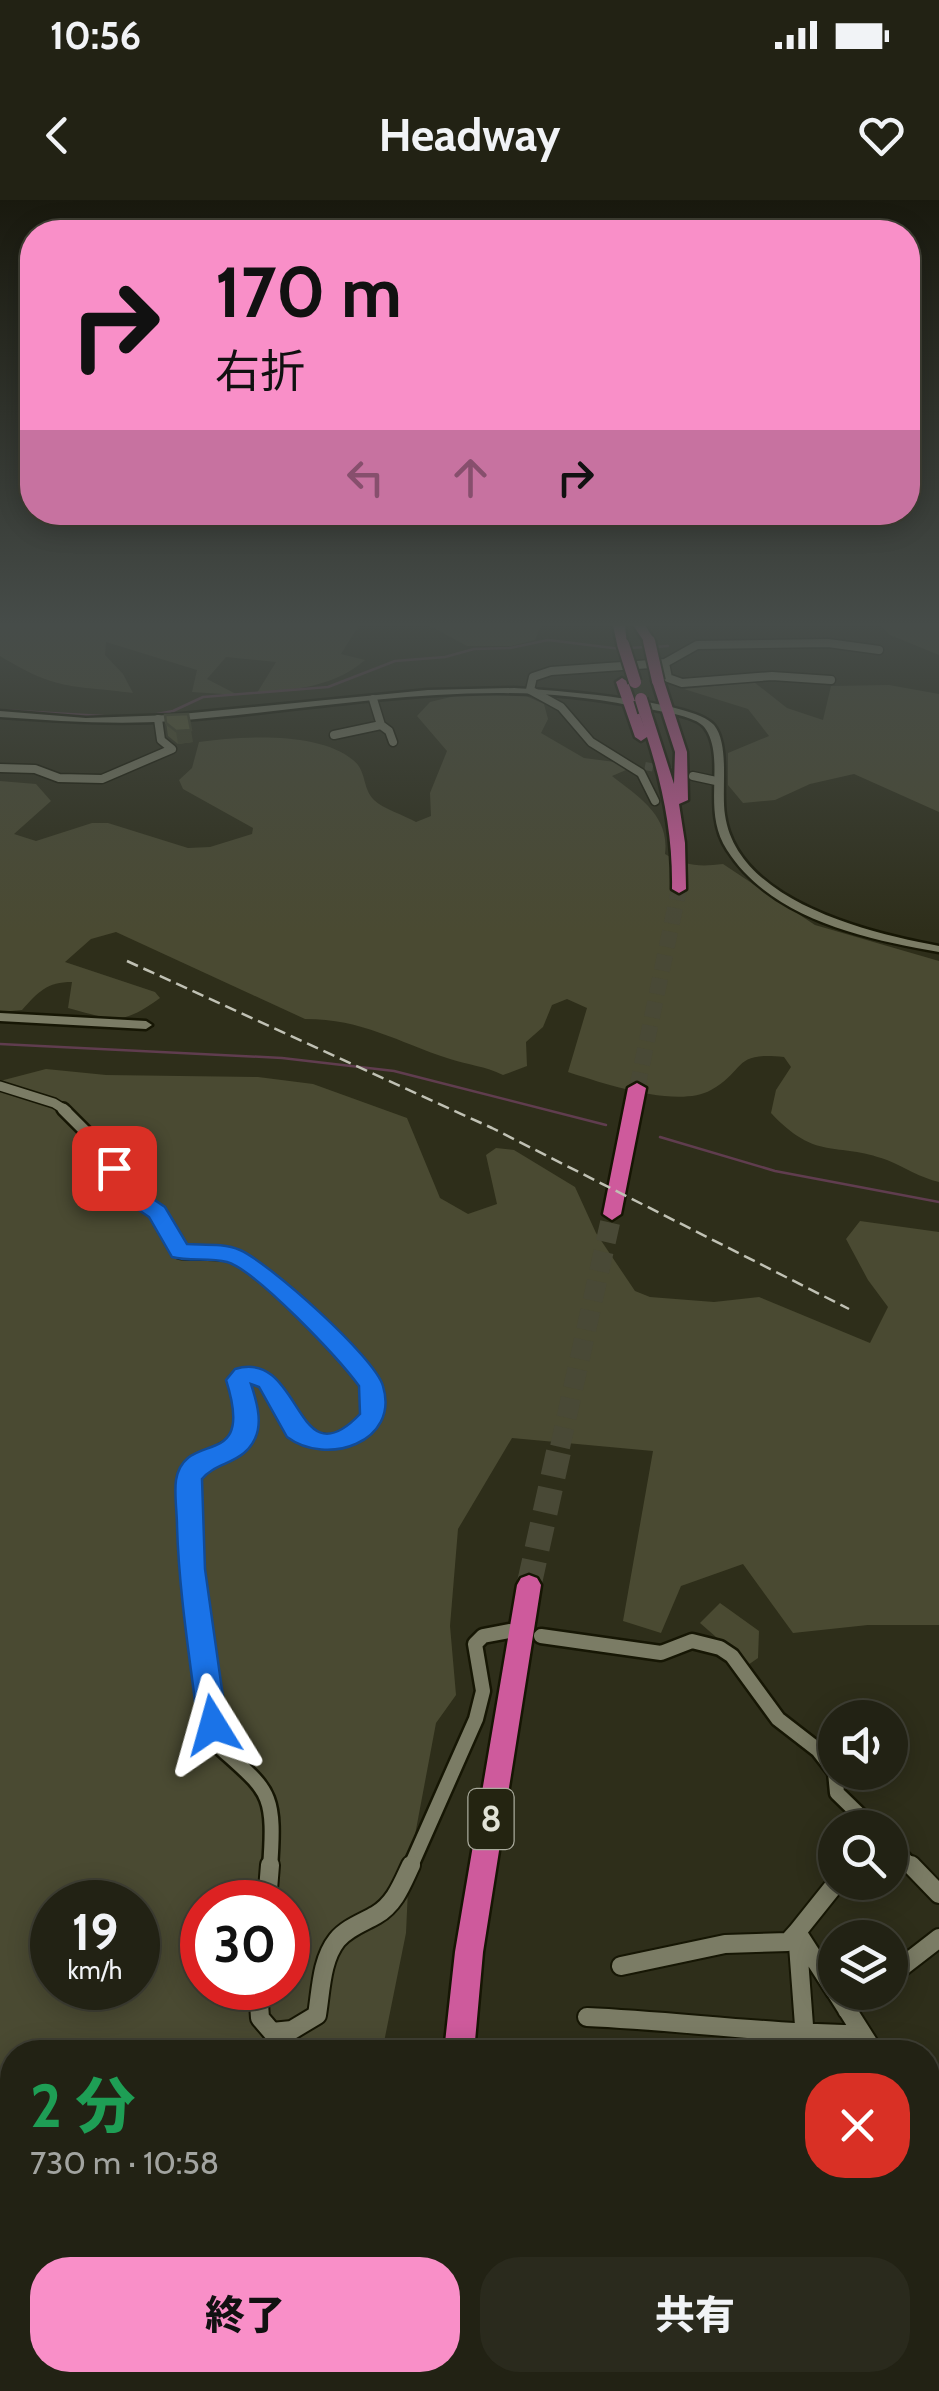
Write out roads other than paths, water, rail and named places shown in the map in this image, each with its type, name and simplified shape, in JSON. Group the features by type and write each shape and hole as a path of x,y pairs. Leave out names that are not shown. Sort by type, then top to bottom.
{"highway":[{"path":"645,727 680,848"},
{"path":"646,727 676,813 679,889"},
{"path":"673,727 681,752 681,807 676,813"},
{"path":"612,1214 637,1088"},
{"name":"8","path":"460,2040 469,1952 530,1586"}],"main road":[{"path":"711,727 717,745 716,781 722,830 732,850 770,887 804,908 855,930 939,949"},
{"path":"0,1017 146,1025"}],"street":[{"path":"0,768 34,769 58,778 85,780 117,775 136,762 172,749 161,740 159,727"},
{"path":"334,735 370,727"},
{"path":"383,727 393,742"},
{"path":"579,727 591,742 641,774 655,801"},
{"path":"622,763 645,766"},
{"path":"694,776 716,781"},
{"path":"0,1086 54,1103 68,1112 107,1153 119,1186 157,1212 180,1252 230,1255 243,1262 286,1296 354,1362 371,1384 374,1410 368,1421 354,1436 330,1442 296,1430 267,1380 258,1375 244,1376 238,1380 249,1414 246,1428 236,1445 195,1467 189,1478 192,1569 212,1739 268,1791 273,1822 269,1880"},
{"path":"259,2010 266,2027 282,2035 294,2034 317,2016 325,1965 334,1942 347,1930 380,1913 398,1894 476,1719 483,1690 475,1644 483,1636 508,1631"},
{"path":"540,1636 643,1652 674,1651 692,1640 720,1648 732,1656 778,1719 818,1750"},
{"path":"838,1790 854,1810"},
{"path":"908,1862 939,1894"},
{"path":"621,1966 722,1943 752,1939 788,1942 823,1900"},
{"path":"798,1932 818,1964"},
{"path":"798,1932 805,2040"},
{"path":"908,1962 939,1938"},
{"path":"847,2010 866,2040"},
{"path":"588,2017 623,2017 666,2024 677,2020 788,2040"},
{"path":"824,2040 862,2034"}],"waterway":[{"path":"0,1044 282,1058 394,1071 606,1125"},
{"path":"660,1137 775,1171 939,1202"}],"tunnel":[{"path":"645,766 671,771"},
{"path":"637,1088 679,889"},
{"path":"560,1447 612,1214"},
{"path":"529,1585 560,1445"}],"railway":[{"path":"127,961 492,1128 849,1309"}]}
